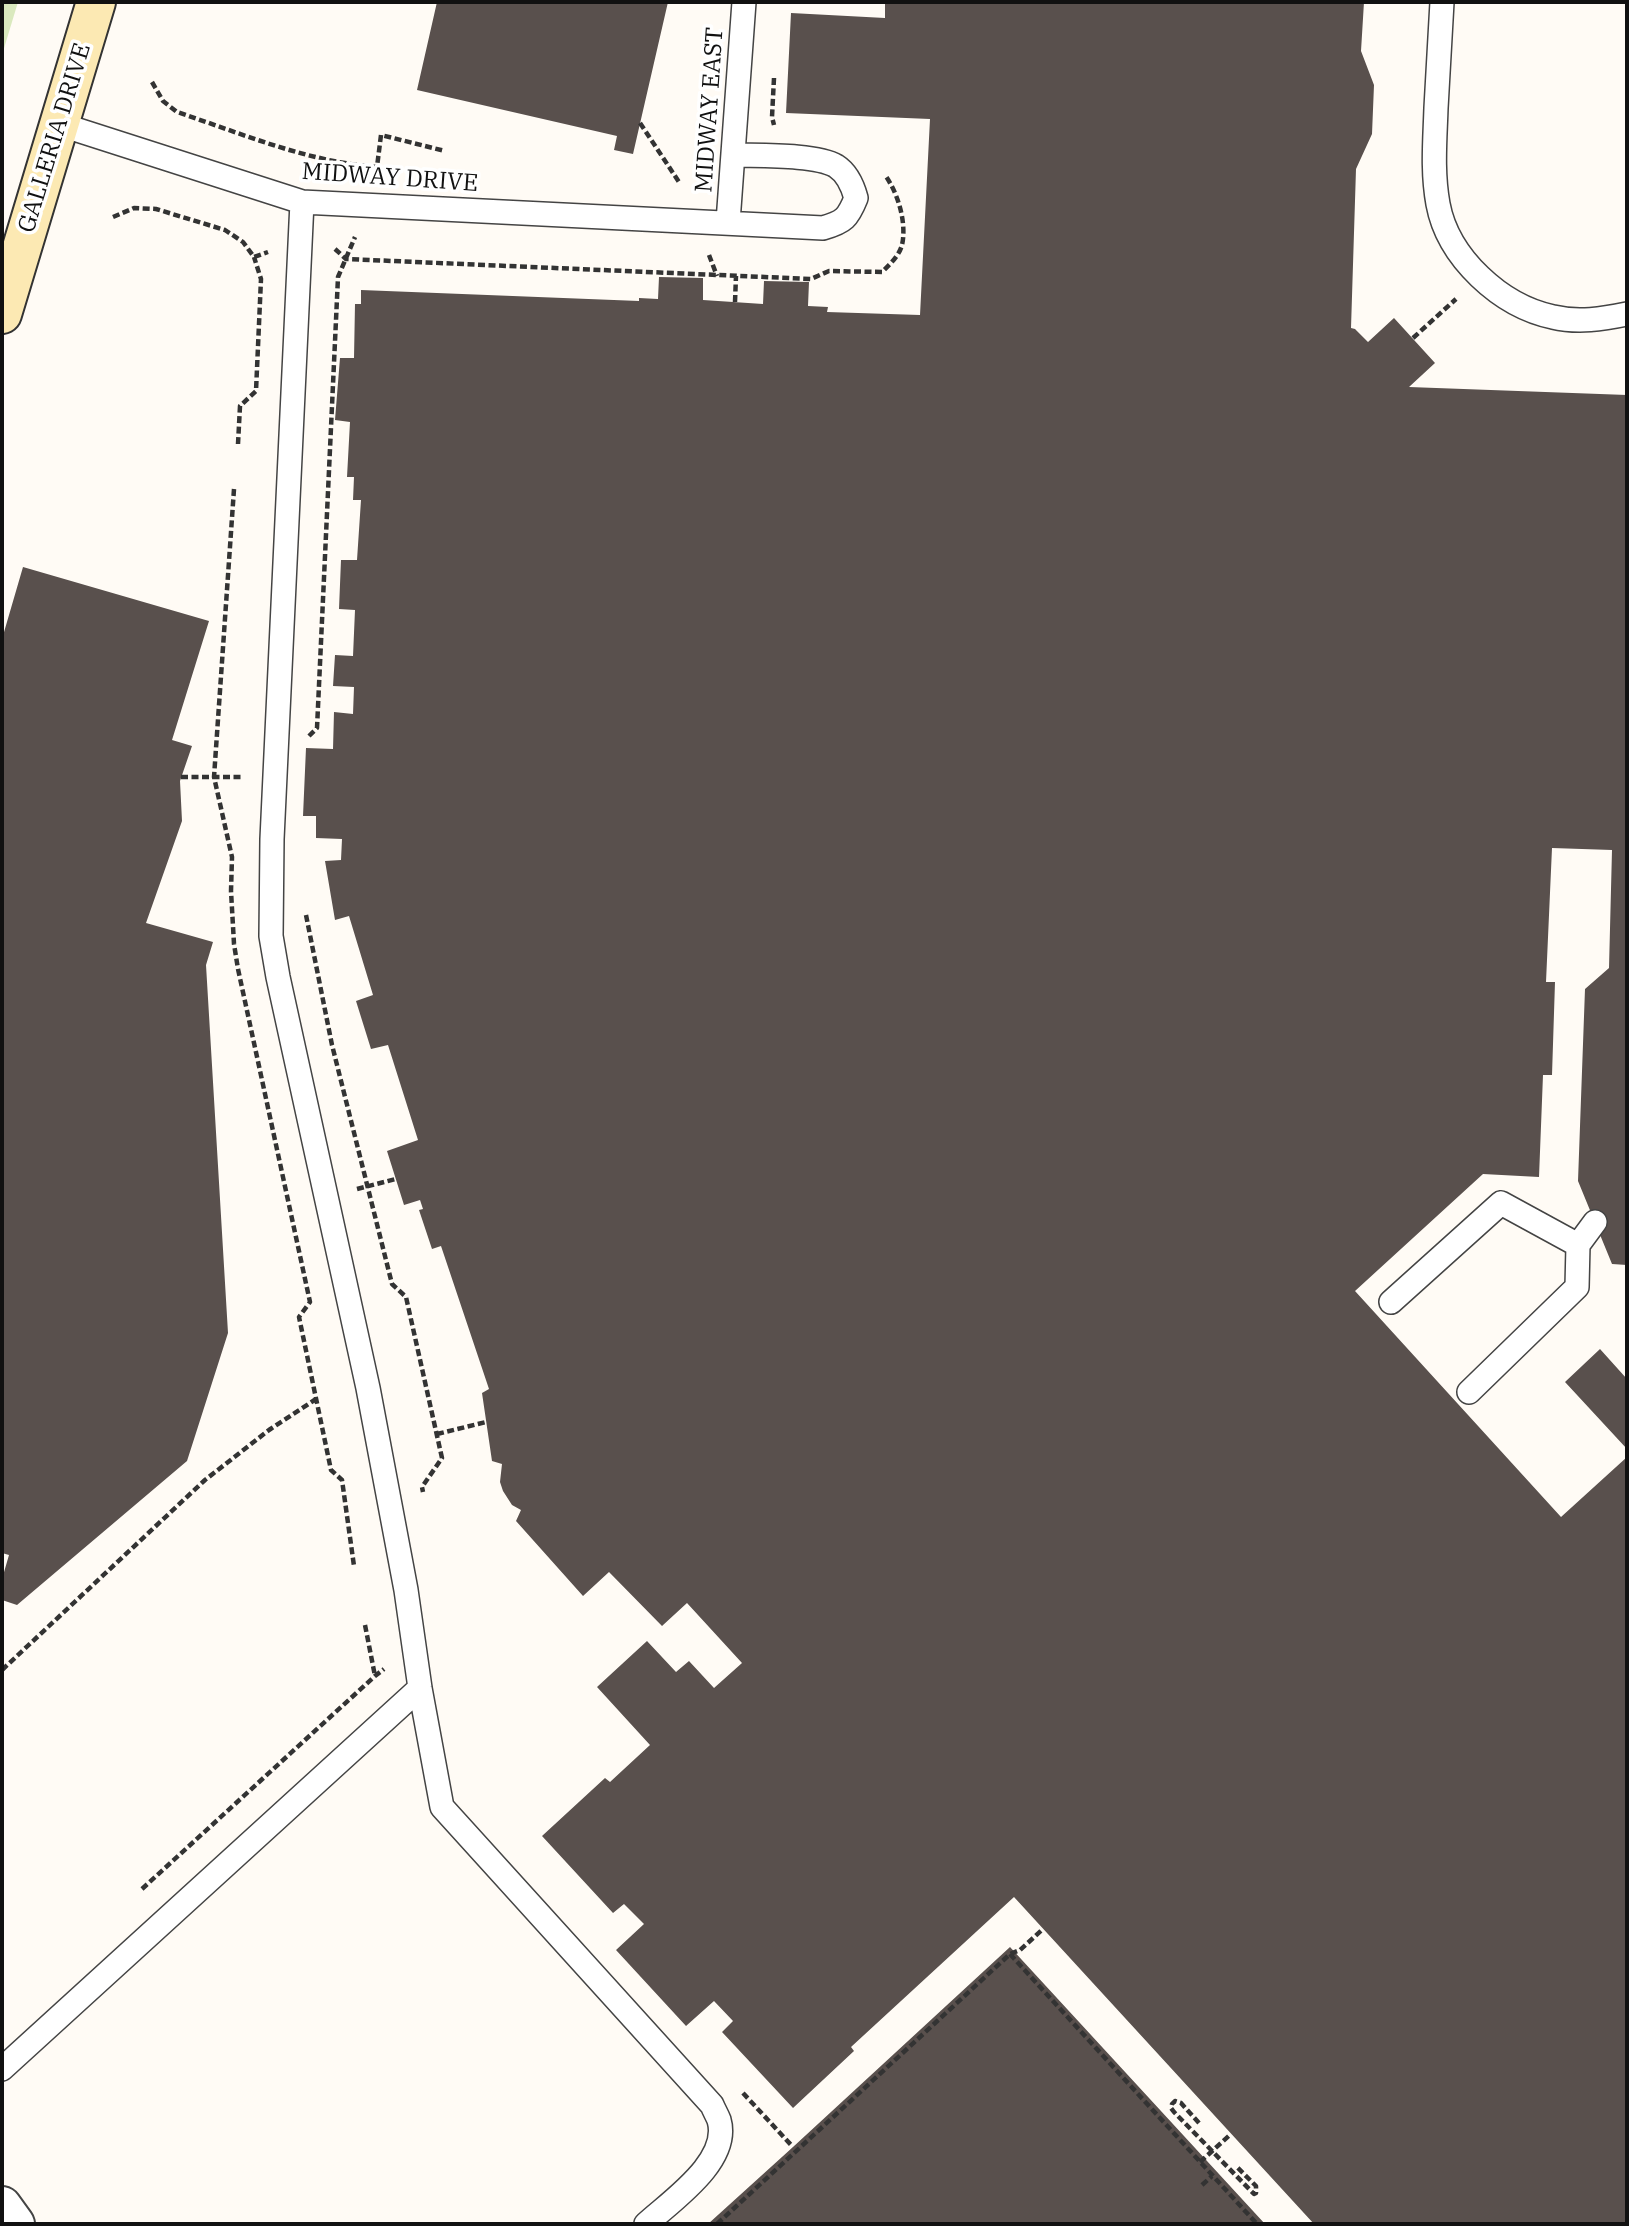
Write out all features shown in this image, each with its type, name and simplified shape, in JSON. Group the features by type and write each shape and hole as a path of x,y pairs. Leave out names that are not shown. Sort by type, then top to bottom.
{"street":[{"name":"GALLERIA DRIVE","path":"2,314 96,2"},
{"path":"2,2206 15,2224"}],"lane":[{"name":"MIDWAY EAST","path":"728,222 744,2"},
{"path":"1442,2 1433,157 1438,206 1449,234 1462,256 1505,298 1553,317 1601,319 1627,314"},
{"name":"MIDWAY DRIVE","path":"59,124 302,202 823,228 840,223 850,213 856,198 851,184 837,166 792,157 733,155"},
{"path":"302,202 272,839 271,936 280,990 368,1388 406,1590 420,1688 442,1807 712,2105 719,2122 719,2139 714,2155 703,2172 646,2224"},
{"path":"1391,1302 1501,1203 1578,1245"},
{"path":"1469,1391 1577,1287 1578,1245 1595,1222"},
{"path":"2,2069 420,1688"}],"path":[{"path":"152,82 163,101 177,112 303,154 345,164 377,167 381,135 445,150"},
{"path":"640,123 679,182"},
{"path":"113,217 134,208 156,209 225,230 243,242 254,257 261,279 256,391 240,406 238,444"},
{"path":"302,743 317,728 338,277 355,236"},
{"path":"706,247 717,275"},
{"path":"254,257 268,252"},
{"path":"734,302 736,276"},
{"path":"1413,338 1456,299"},
{"path":"181,777 252,777"},
{"path":"304,908 332,1045 392,1284 406,1297 442,1458 422,1487 424,1500"},
{"path":"346,1192 396,1180"},
{"path":"2,1670 205,1480 258,1438 316,1399"},
{"path":"437,1434 486,1422"},
{"path":"365,1625 375,1676"},
{"path":"142,1889 375,1676 391,1665"},
{"path":"717,2224 1010,1954 1020,1950 1043,1929"},
{"path":"1010,1954 1257,2224"},
{"path":"1199,2123 1181,2104 1175,2101 1172,2104 1171,2108 1211,2152 1250,2192 1256,2193 1256,2186 1237,2167"},
{"path":"1200,2162 1231,2134"},
{"path":"1202,2185 1212,2176"}],"green space":[{"path":"2,2 18,2 2,55"}],"building":[{"path":"437,2 668,2 633,154 614,150 617,136 417,90"},
{"path":"885,2 1364,2 1361,51 1374,85 1372,134 1356,169 1351,328 1368,342 1394,318 1435,363 1409,387 1627,395 1627,1265 1612,1264 1578,1181 1585,989 1609,968 1612,850 1552,848 1546,982 1555,982 1552,1075 1543,1075 1539,1177 1483,1174 1355,1291 1561,1517 1627,1457 1627,2224 1314,2224 1014,1897 851,2047 854,2051 793,2108 722,2032 733,2021 714,2001 686,2026 616,1950 644,1924 624,1904 613,1913 542,1836 605,1778 610,1782 650,1745 597,1687 647,1641 676,1672 689,1661 714,1688 742,1663 687,1603 662,1626 609,1572 583,1596 516,1521 521,1510 512,1505 503,1491 500,1482 502,1464 492,1461 482,1393 489,1389 441,1246 432,1249 419,1210 423,1209 420,1200 404,1205 387,1151 418,1140 388,1045 371,1049 356,1001 373,995 349,916 335,920 325,861 341,860 342,839 316,838 316,816 303,816 306,748 333,749 334,712 353,714 354,687 333,686 335,655 353,656 355,610 339,609 341,560 357,560 361,500 353,500 354,477 347,477 350,422 335,420 340,358 354,358 355,304 361,304 361,290 639,301 639,298 658,299 659,277 703,278 703,300 763,304 764,281 809,282 808,306 828,307 827,312 920,315 930,119 786,113 791,13 885,18"},
{"path":"23,567 209,621 172,740 192,746 180,781 182,821 146,923 213,942 206,965 228,1333 187,1461 17,1605 2,1600 2,1579 9,1555 2,1553 2,639"},
{"path":"1600,1349 1627,1379 1627,1449 1565,1382"},
{"path":"1010,1947 1265,2224 708,2224 793,2147"}]}
